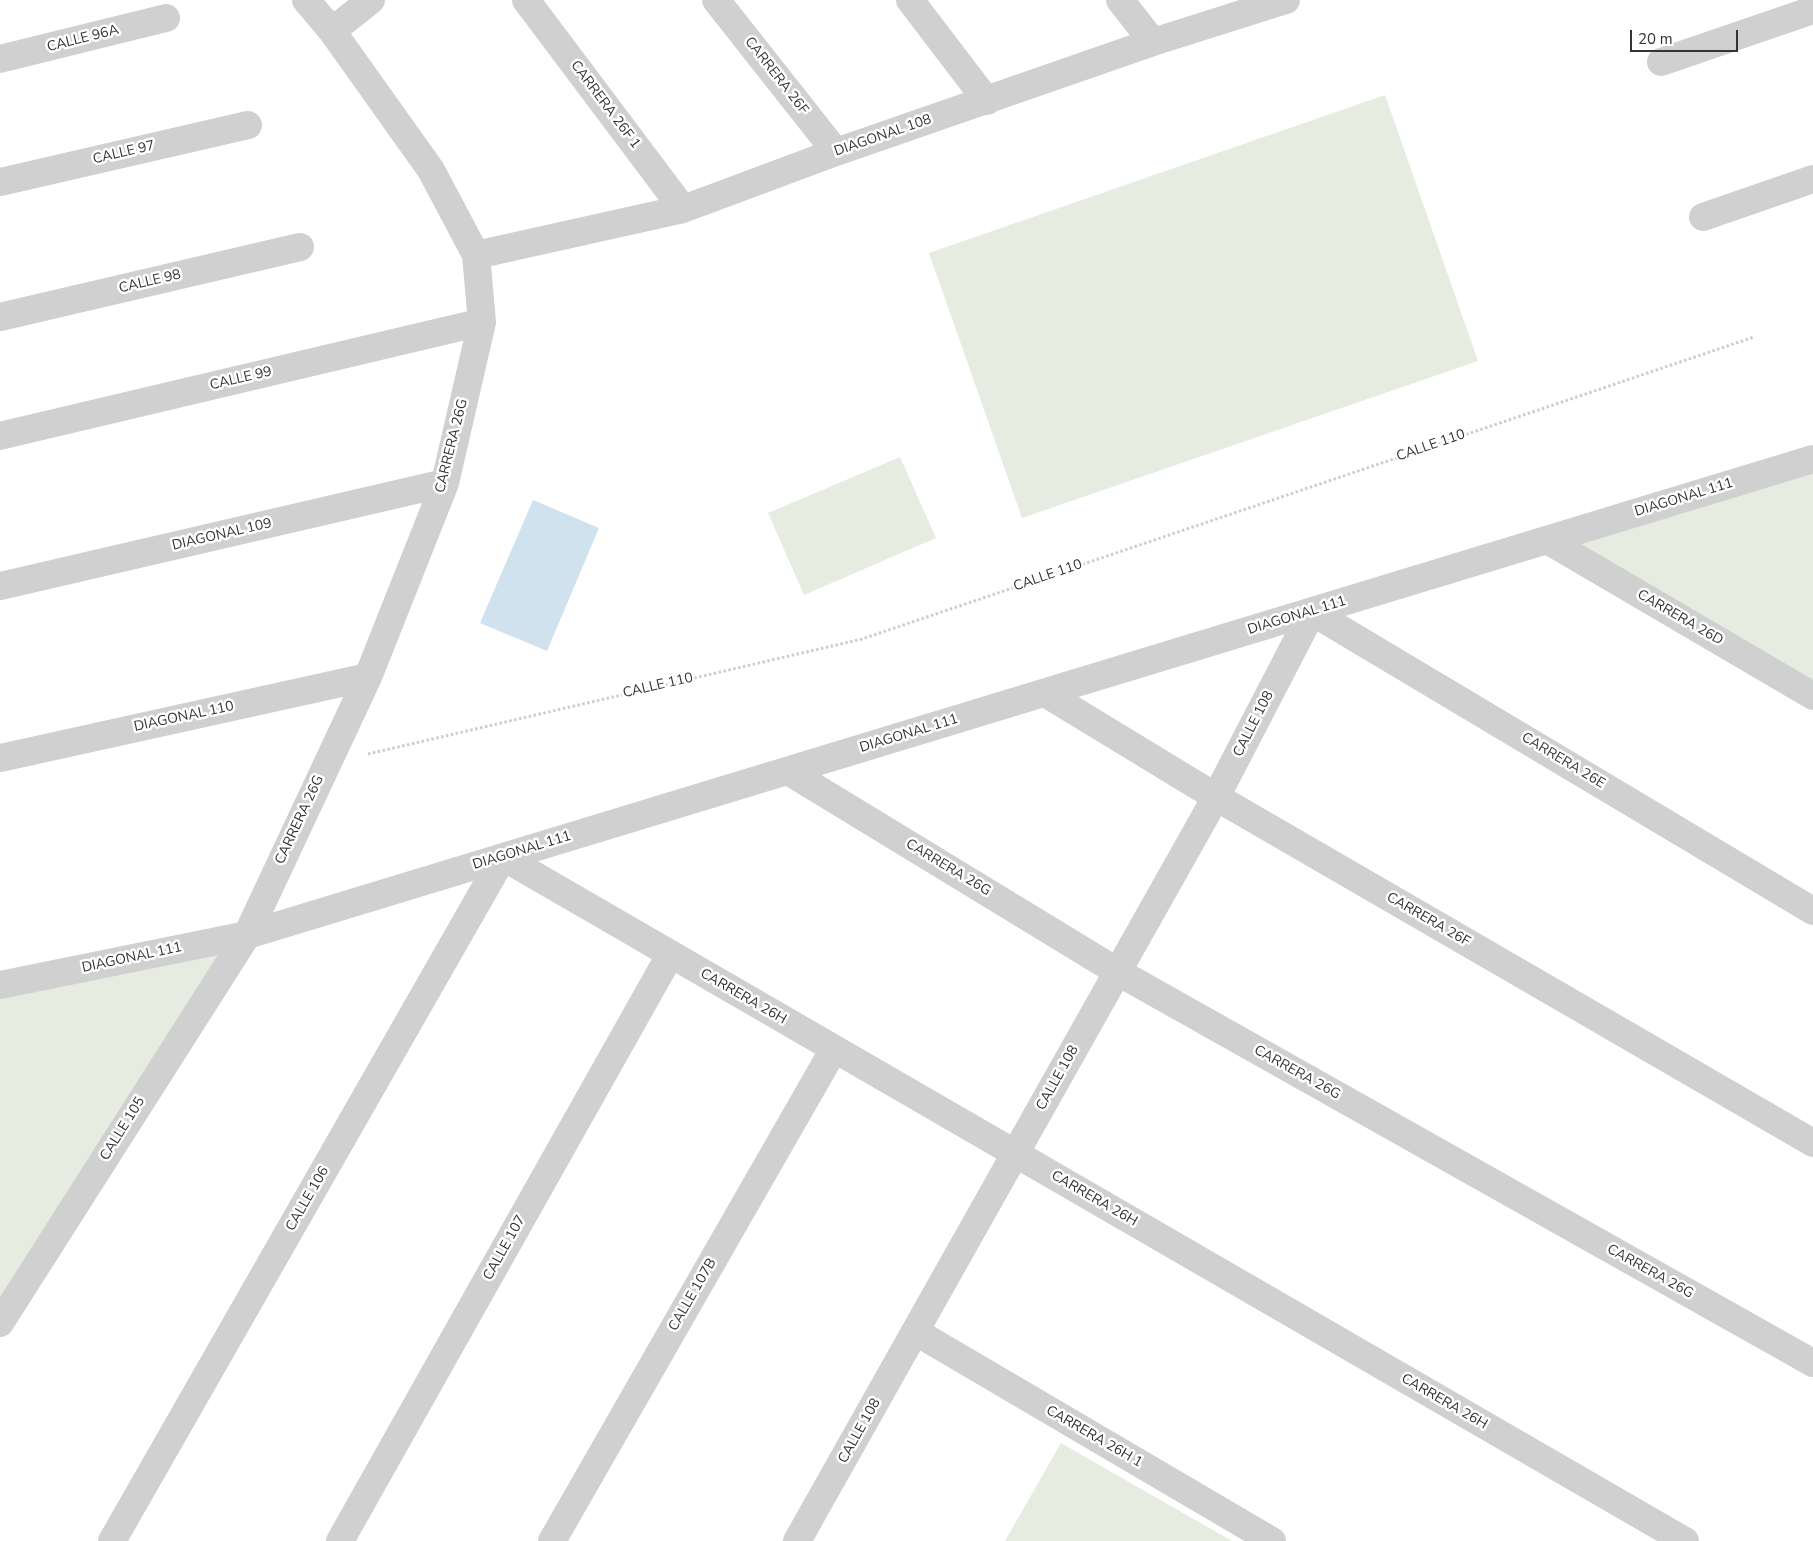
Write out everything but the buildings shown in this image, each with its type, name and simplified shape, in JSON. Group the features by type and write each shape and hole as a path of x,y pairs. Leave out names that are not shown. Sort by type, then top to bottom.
{"street":[{"name":"CARRERA 26G","path":"247,935 368,676 445,483 482,322 476,254 431,170 332,31 306,0"},
{"path":"332,31 371,0"},
{"name":"CARRERA 26F 1","path":"526,0 684,209"},
{"name":"CARRERA 26F","path":"716,0 836,152"},
{"path":"910,0 987,101"},
{"path":"1120,0 1153,42"},
{"name":"DIAGONAL 108","path":"476,254 684,209 836,152 1153,42 1286,0"},
{"path":"1661,62 1813,10"},
{"name":"CALLE 96A","path":"0,59 166,18"},
{"name":"CALLE 97","path":"0,182 248,124"},
{"path":"1703,217 1813,179"},
{"name":"CALLE 98","path":"0,317 300,247"},
{"name":"CALLE 99","path":"0,436 482,322"},
{"name":"DIAGONAL 111","path":"0,985 247,935 1813,460"},
{"name":"DIAGONAL 109","path":"0,586 445,483"},
{"name":"CARRERA 26D","path":"1547,540 1813,696"},
{"name":"CALLE 108","path":"798,1541 1216,796 1312,612"},
{"name":"CARRERA 26E","path":"1312,612 1813,911"},
{"name":"DIAGONAL 110","path":"0,758 368,676"},
{"name":"CARRERA 26F","path":"1045,692 1216,796 1813,1143"},
{"name":"CARRERA 26G","path":"788,770 1118,972 1813,1363"},
{"name":"CARRERA 26H","path":"504,857 670,955 1684,1541"},
{"name":"CALLE 106","path":"112,1541 504,857"},
{"name":"CALLE 105","path":"0,1322 247,935"},
{"name":"CALLE 107","path":"340,1541 670,955"},
{"name":"CALLE 107B","path":"552,1541 834,1049"},
{"name":"CARRERA 26H 1","path":"916,1332 1272,1541"}],"path":[{"name":"CALLE 110","path":"326,764 862,639 1754,337"}],"shaded area":[{"path":"1385,95 1478,361 1022,518 929,253"},
{"path":"900,457 936,538 804,595 768,513"},
{"path":"1813,459 1813,696 1547,540"},
{"path":"247,935 0,1323 0,985"},
{"path":"1061,1443 1232,1541 1005,1541"}],"water":[{"path":"533,500 599,528 547,651 480,623"}]}
